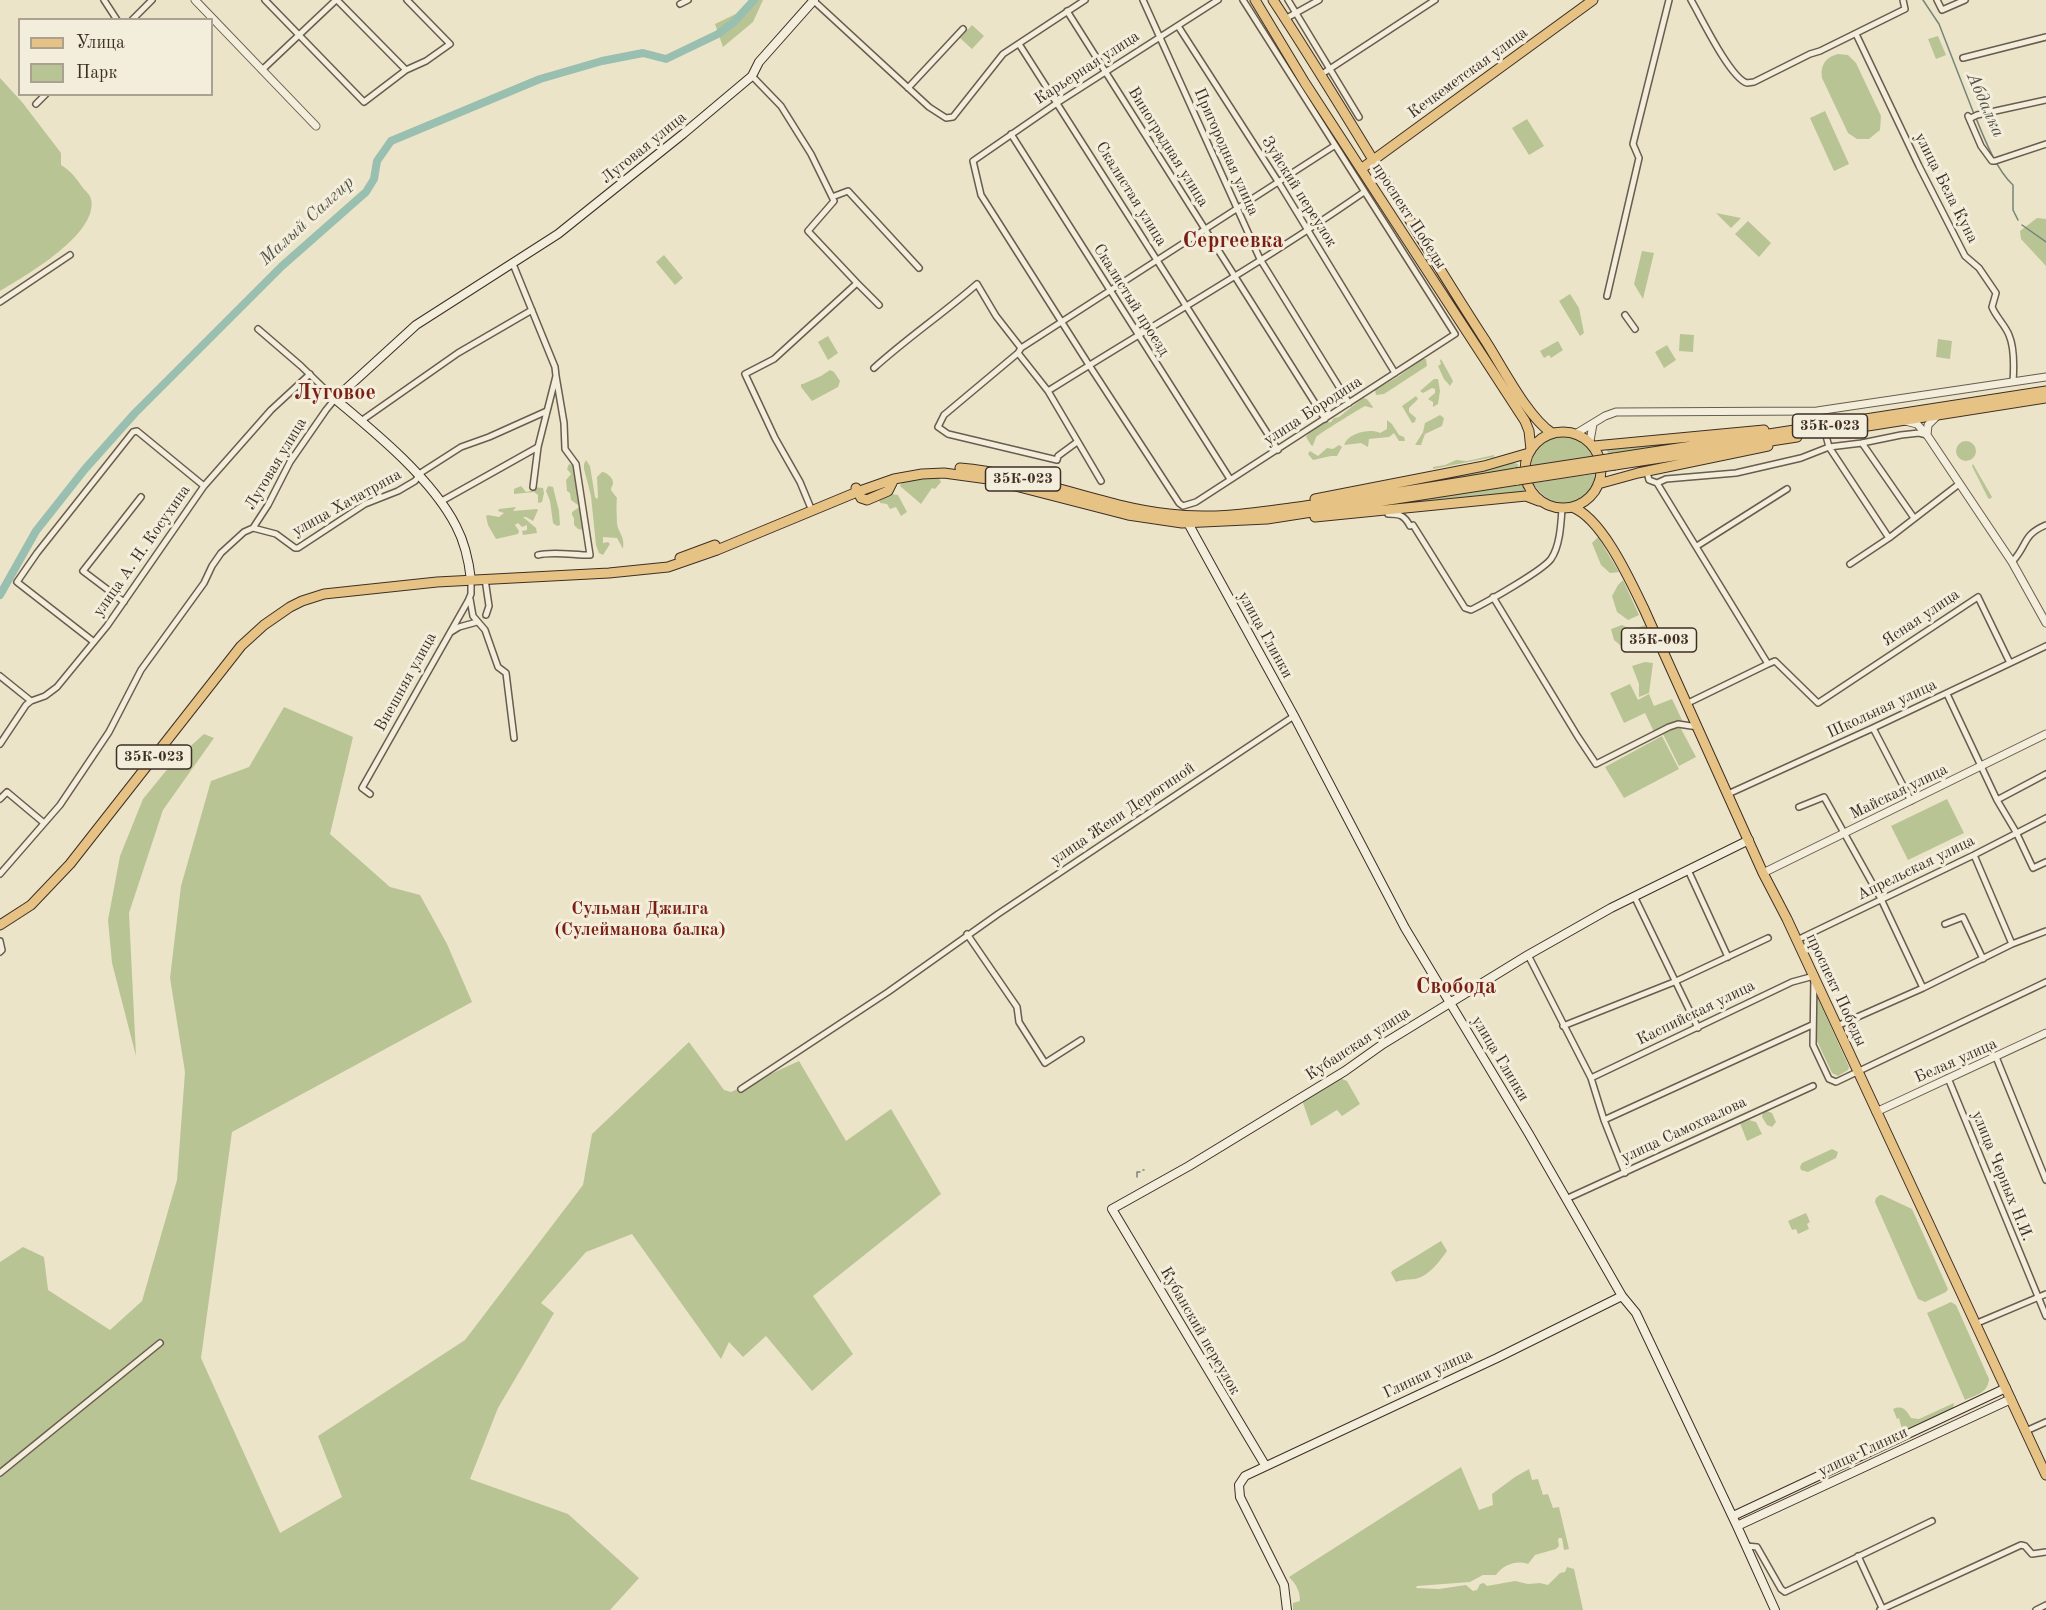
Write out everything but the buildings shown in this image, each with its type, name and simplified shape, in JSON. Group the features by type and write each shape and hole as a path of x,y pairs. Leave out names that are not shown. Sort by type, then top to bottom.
{"main road":[{"name":"Луговая улица","path":"335,399 416,325 558,234 752,76 764,55 814,0"},
{"name":"проспект Победы","path":"1255,0 1305,83 1525,421 1529,431 1530,451"},
{"name":"проспект Победы","path":"1273,0 1325,72 1432,259 1531,412 1538,422 1552,433"},
{"name":"Кечкеметская улица","path":"1361,169 1593,0"},
{"name":"35К-023","path":"0,925 31,905 70,864 242,646 264,625 302,601 324,594 436,582 609,573 668,567 717,550 856,489 894,479 933,473 967,475 1008,483 1128,515 1188,523 1268,519 2046,391"},
{"name":"35К-023","path":"1615,461 1797,437 2046,398"},
{"path":"335,399 419,476 440,502 460,536 471,580"},
{"path":"1592,444 1745,431 1805,430"},
{"path":"1539,501 1530,491 1526,475 1526,464 1530,451 1537,442 1552,433 1563,431 1577,433 1592,444 1601,464 1590,506 1593,521"},
{"path":"1300,514 1317,517 1526,496 1550,506 1567,508 1585,501 1595,489 1647,472 1746,452 1797,437"},
{"path":"1275,510 1296,502 1484,466 1530,451"},
{"name":"35К-023","path":"542,576 680,558 908,470 939,467 995,473 1089,497 1170,514 1206,516 1275,510 1517,477"},
{"name":"проспект Победы","path":"1567,508 1582,511 1593,521 1629,578 1764,873 2046,1475"},
{"name":"улица Глинки","path":"1188,523 1294,716 1385,893 1529,1134 1622,1296 1638,1317 1737,1526 2011,1399"},
{"name":"Кубанская улица","path":"1112,1209 1189,1166 1528,956 1634,896 1749,840"},
{"name":"Кубанский переулок","path":"1112,1209 1265,1465"},
{"name":"Глинки улица","path":"1287,1610 1284,1585 1240,1497 1239,1485 1245,1476 1497,1358 1622,1296"},
{"name":"улица Глинки","path":"1733,1516 2006,1388"},
{"path":"1737,1526 1775,1610"}],"street":[{"path":"104,0 116,18"},
{"path":"134,18 152,0"},
{"path":"195,0 212,18"},
{"path":"265,0 364,102 406,70 426,62 450,44 407,0"},
{"path":"262,70 336,0 406,70"},
{"path":"680,4 688,0"},
{"path":"814,0 933,111 950,118 1003,54 1086,0"},
{"name":"Пригородная улица","path":"1143,0 1260,259 1349,403"},
{"name":"Карьерная улица","path":"1062,321 981,195 973,161 1057,103 1218,0"},
{"path":"1243,0 1401,250 1409,244"},
{"path":"1288,0 1325,72 1359,117"},
{"path":"1285,19 1319,0"},
{"path":"1325,72 1435,0"},
{"path":"1607,296 1639,158 1633,144 1669,0"},
{"path":"1691,0 1739,80 1747,83 1754,82 1905,9 1902,0"},
{"path":"1937,0 1942,10 1965,0"},
{"name":"Виноградная улица","path":"1067,11 1325,419"},
{"path":"213,19 316,126"},
{"name":"Зуйский переулок","path":"1178,26 1279,183 1395,373"},
{"path":"908,88 963,29"},
{"name":"улица Бела Куна","path":"1856,34 1965,256 1979,268 1996,293 1992,307 1997,318 2009,333 2013,382"},
{"path":"1963,58 2046,37"},
{"name":"Скалистая улица","path":"1019,44 1278,450"},
{"path":"752,76 781,106 811,154 832,197 833,204 808,231 879,305"},
{"path":"36,104 44,96"},
{"path":"2046,100 1968,116 1981,146 1991,160 1996,161 2046,144"},
{"name":"Скалистый проезд","path":"1011,134 1230,479"},
{"path":"1077,442 1057,459 948,434 938,428 944,415 1020,350 1334,146"},
{"path":"832,197 849,191 919,268"},
{"path":"1048,391 1307,231 1364,192"},
{"name":"улица Бородина","path":"1089,366 1179,503 1183,506 1196,502 1455,334 1401,250"},
{"path":"0,302 70,255"},
{"path":"513,264 555,367 564,423 565,449 576,464 590,555 560,555 550,552 538,555"},
{"path":"810,506 745,374 779,355 857,283"},
{"path":"874,368 898,346 939,317 977,284 996,316 1048,391 1101,481"},
{"path":"361,421 458,353 532,310"},
{"path":"1624,315 1635,329"},
{"path":"1062,321 1089,366"},
{"path":"258,329 335,399"},
{"name":"улица А. Н. Косухина","path":"0,744 26,705 57,687 94,642 204,486 271,410 310,374"},
{"path":"533,487 538,447 556,376"},
{"path":"1577,433 1616,412 1816,411 2046,377"},
{"name":"Луговая улица","path":"0,874 60,805 109,732 141,670 204,583 221,553 244,532 253,528 290,462 335,399"},
{"name":"улица Хачатряна","path":"253,528 276,534 298,548 365,504 398,491 415,481 422,471 461,447 547,411"},
{"path":"1927,435 1928,425 1938,415"},
{"path":"1903,420 1917,424 1927,435 2012,562 2046,623"},
{"path":"1592,444 1593,424"},
{"path":"94,642 17,582 37,553 133,432 137,431 204,486"},
{"path":"1825,432 1829,447 1889,538"},
{"path":"1657,483 1666,480 1736,473 1801,458 1829,447 1901,435 1919,433 1927,435"},
{"path":"1862,443 1914,518"},
{"path":"440,502 538,447"},
{"path":"1647,472 1649,480 1657,483 1697,546 1768,664 1688,703"},
{"path":"1850,564 1889,538 1959,484"},
{"path":"1697,546 1787,489"},
{"path":"124,602 82,571 141,497"},
{"path":"1366,513 1401,514 1405,517 1410,526 1413,525 1465,608 1471,610 1534,573 1550,560 1567,508"},
{"path":"2012,562 2021,553 2028,535 2046,525"},
{"path":"485,579 489,606 486,615"},
{"name":"Внешняя улица","path":"370,794 362,788 470,598 471,580"},
{"path":"1493,597 1596,764 1669,727 1678,724 1699,727"},
{"name":"Ясная улица","path":"1768,664 1776,661 1818,703 1977,597 2010,663"},
{"path":"470,598 472,614 485,630 498,667 506,674 514,738"},
{"path":"449,632 477,622"},
{"name":"Школьная улица","path":"1728,794 2046,646"},
{"path":"0,676 32,700"},
{"path":"1947,694 1997,800 2016,832 2033,868 2046,862"},
{"name":"улица Жени Дерюгиной","path":"741,1089 1294,716"},
{"path":"1873,728 1911,801"},
{"name":"Майская улица","path":"1764,873 2046,734"},
{"path":"1997,800 2046,774"},
{"path":"0,800 7,792 44,823"},
{"path":"1799,807 1824,797 1881,899 1923,988"},
{"name":"Апрельская улица","path":"1797,940 2046,818"},
{"path":"1974,855 2012,944"},
{"path":"1688,870 1728,957"},
{"path":"1634,896 1698,1028"},
{"path":"1945,924 1963,917 1983,960"},
{"path":"1837,1026 1983,960 2012,944 2046,931"},
{"path":"968,934 1017,1007 1019,1022 1045,1063 1081,1040"},
{"path":"1563,1026 1674,982 1768,938"},
{"path":"0,941 2,950 0,952"},
{"path":"1528,956 1591,1078 1604,1120 1625,1173"},
{"path":"1814,976 1813,1044 1830,1080 1838,1082 1857,1070 2046,982"},
{"name":"Каспийская улица","path":"1591,1078 1792,982 1814,976"},
{"path":"1604,1120 1812,1025"},
{"name":"Белая улица","path":"1876,1112 1948,1078 2045,1037"},
{"path":"1996,1057 2046,1180"},
{"name":"улица Черных Н.И.","path":"1948,1078 2046,1316"},
{"name":"улица Самохвалова","path":"1566,1199 1813,1086"},
{"path":"1975,1324 2046,1294"},
{"path":"0,1473 160,1343"},
{"path":"1982,1400 1989,1404 1986,1410"},
{"path":"2026,1431 2046,1422"},
{"path":"1746,1546 1755,1545 1757,1547 1780,1589 1785,1592 1932,1521"},
{"path":"1858,1556 1882,1610 2021,1545 2032,1554 2046,1552"},
{"path":"2036,1610 2046,1605"}],"green space":[{"path":"750,0 763,0 753,22 723,47 715,24 742,11"},
{"path":"972,25 984,36 972,49 960,38"},
{"path":"1938,36 1946,55 1936,59 1928,39"},
{"path":"1838,54 1848,55 1856,63 1881,116 1880,130 1869,139 1857,139 1848,133 1822,78 1824,63 1830,57"},
{"path":"0,78 22,102 61,153 61,165 73,175 91,199 90,212 84,226 72,240 42,265 0,291"},
{"path":"1825,111 1849,164 1834,171 1810,118"},
{"path":"1527,119 1544,146 1529,155 1512,128"},
{"path":"1716,213 1741,218 1731,228"},
{"path":"2037,218 2046,219 2046,266 2021,239 2020,231"},
{"path":"1748,221 1771,243 1759,257 1735,234"},
{"path":"1642,251 1654,253 1643,299 1634,284"},
{"path":"664,255 683,278 675,285 656,262"},
{"path":"1570,294 1579,308 1584,333 1580,336 1559,301"},
{"path":"1680,334 1694,335 1693,352 1679,351"},
{"path":"828,336 838,353 828,360 818,342"},
{"path":"1938,339 1952,341 1950,359 1936,357"},
{"path":"1558,341 1563,350 1551,358 1549,355 1544,358 1540,351"},
{"path":"1667,345 1676,360 1664,368 1655,352"},
{"path":"1422,359 1426,359 1427,366 1384,394 1376,395 1375,390"},
{"path":"1441,359 1453,381 1450,386 1438,366 1441,364"},
{"path":"830,370 840,381 838,387 812,401 801,384"},
{"path":"1434,379 1438,379 1440,391 1438,404 1433,407 1433,402 1428,399 1435,393 1435,389 1432,388 1423,393 1420,391"},
{"path":"1416,396 1418,399 1409,408 1409,412 1416,418 1412,423 1402,406"},
{"path":"1363,398 1367,399 1373,407 1365,406 1355,412 1316,437 1313,446 1311,445 1306,437 1309,433 1323,423 1331,422 1334,418 1339,417"},
{"path":"1440,415 1444,418 1442,426 1425,434 1421,445 1415,445 1423,432 1425,423"},
{"path":"1387,420 1399,435 1404,437 1405,441 1399,441 1394,433 1389,437 1369,439 1368,447 1361,443 1344,445 1350,437 1360,433 1371,431 1380,433 1387,429"},
{"path":"1744,435 1609,456 1606,448"},
{"path":"1556,436 1580,440 1592,453 1594,459 1531,468 1538,448"},
{"path":"1966,441 1973,444 1976,451 1973,458 1966,461 1959,458 1956,451 1959,444"},
{"path":"1339,445 1342,447 1337,456 1313,460 1308,454 1310,451 1318,456 1327,448 1333,449"},
{"path":"1494,455 1494,457 1433,469 1433,467 1456,460 1467,461"},
{"path":"586,460 590,466 595,497 597,499 598,497 597,477 602,472 608,474 612,480 611,490 617,498 617,524 623,538 623,549 617,538 603,537 603,543 610,544 603,555 599,553 596,545 591,496 584,469"},
{"path":"1509,461 1518,464 1519,470 1343,498"},
{"path":"569,464 576,466 580,479 578,505 571,500 570,493 567,491 566,480 571,474 567,469"},
{"path":"1973,464 1992,497 1990,499 1972,466"},
{"path":"1595,474 1592,486 1586,495 1569,504 1560,504 1550,500 1533,483"},
{"path":"938,476 941,482 935,489 932,488 921,504 900,486 902,482"},
{"path":"1523,485 1525,494 1345,510"},
{"path":"521,486 526,492 531,491 534,487 543,488 542,502 538,503 538,495 534,492 514,494 514,489"},
{"path":"548,486 553,487 559,511 560,525 557,526 553,523 546,491"},
{"path":"892,494 898,495 907,512 901,516 896,507 890,509 887,504 880,503 879,499"},
{"path":"581,506 584,512 581,521 585,525 583,530 574,525 572,515 572,512"},
{"path":"516,507 513,511 538,510 533,521 523,517 536,528 537,533 523,535 522,531 527,530 527,525 522,527 518,523 515,525 519,531 518,534 496,539 486,516 499,517 504,513 498,511 499,509"},
{"path":"1598,537 1619,572 1610,573 1601,565 1592,543"},
{"path":"1623,580 1639,615 1628,620 1617,612 1612,596"},
{"path":"1622,625 1632,630 1645,625 1650,639 1626,650 1614,640 1611,629"},
{"path":"1645,662 1653,663 1649,693 1639,697 1639,684 1632,666"},
{"path":"1630,684 1638,700 1649,694 1654,706 1672,699 1683,722 1673,722 1654,732 1645,713 1624,723 1610,693"},
{"path":"284,707 353,737 330,834 390,887 420,895 447,944 472,1002 232,1132 201,1358 280,1533 342,1497 318,1436 465,1340 583,1185 592,1134 689,1042 724,1090 731,1092 799,1061 846,1141 891,1109 941,1194 813,1296 853,1354 812,1391 766,1336 743,1357 729,1342 721,1359 632,1234 586,1252 541,1303 554,1313 498,1408 470,1479 568,1514 639,1578 610,1610 0,1610 0,1262 23,1247 44,1257 48,1290 110,1330 142,1301 177,1180 185,1072 170,978 181,886 211,781 249,767"},
{"path":"1679,725 1696,757 1679,766 1663,734"},
{"path":"204,734 214,738 163,810 129,913 136,1056 112,963 108,920 120,856 143,799 174,761"},
{"path":"1662,736 1679,769 1624,798 1605,767"},
{"path":"1947,799 1964,833 1908,860 1891,826"},
{"path":"1816,994 1849,1067 1838,1076 1832,1073 1817,1041"},
{"path":"1340,1078 1347,1081 1360,1104 1342,1116 1337,1110 1311,1126 1303,1103 1305,1099"},
{"path":"1763,1112 1772,1113 1776,1122 1772,1127 1767,1125 1762,1117"},
{"path":"1749,1120 1756,1122 1762,1134 1747,1141 1740,1123"},
{"path":"1832,1149 1838,1152 1836,1158 1808,1172 1801,1170 1802,1163"},
{"path":"1880,1195 1912,1209 1948,1289 1946,1292 1925,1302 1918,1299 1875,1202"},
{"path":"1806,1213 1810,1222 1807,1224 1809,1229 1798,1234 1796,1229 1792,1230 1788,1221"},
{"path":"1441,1241 1447,1251 1429,1272 1415,1279 1396,1282 1392,1271"},
{"path":"1951,1302 1956,1305 1989,1379 1984,1390 1965,1400 1927,1313"},
{"path":"1954,1403 1953,1409 1907,1430 1902,1429 1893,1409 1902,1408 1911,1418 1919,1419"},
{"path":"1461,1467 1479,1510 1493,1505 1492,1494 1529,1469 1532,1480 1538,1479 1543,1495 1548,1494 1553,1508 1559,1507 1569,1549 1564,1550 1562,1538 1559,1538 1559,1546 1556,1549 1535,1555 1528,1564 1510,1564 1496,1575 1483,1575 1470,1582 1417,1586 1416,1588 1439,1589 1466,1585 1473,1591 1484,1583 1487,1586 1515,1581 1548,1585 1560,1573 1565,1572 1567,1567 1574,1569 1583,1610 1293,1610 1293,1603 1300,1601 1300,1597 1294,1582 1289,1577"}],"waterway":[{"name":"Малый Салгир","path":"0,595 36,531 85,469 135,413 282,266 366,192 374,179 377,161 391,141 540,79 602,61 643,53 666,59 718,34 734,22 754,0"},
{"name":"Абдалка","path":"1923,0 1939,24 1974,114"},
{"name":"Абдалка","path":"1976,118 1996,163 2013,185 2013,210 2018,220"},
{"name":"Абдалка","path":"2022,225 2046,242"},
{"path":"1137,1177 1137,1172 1140,1172"}],"district":[{"name":"Сергеевка","path":"1233,241"},
{"name":"Луговое","path":"335,393"},
{"name":"Сульман Джилга (Сулейманова балка)","path":"640,919"},
{"name":"Свобода","path":"1456,987"}]}
